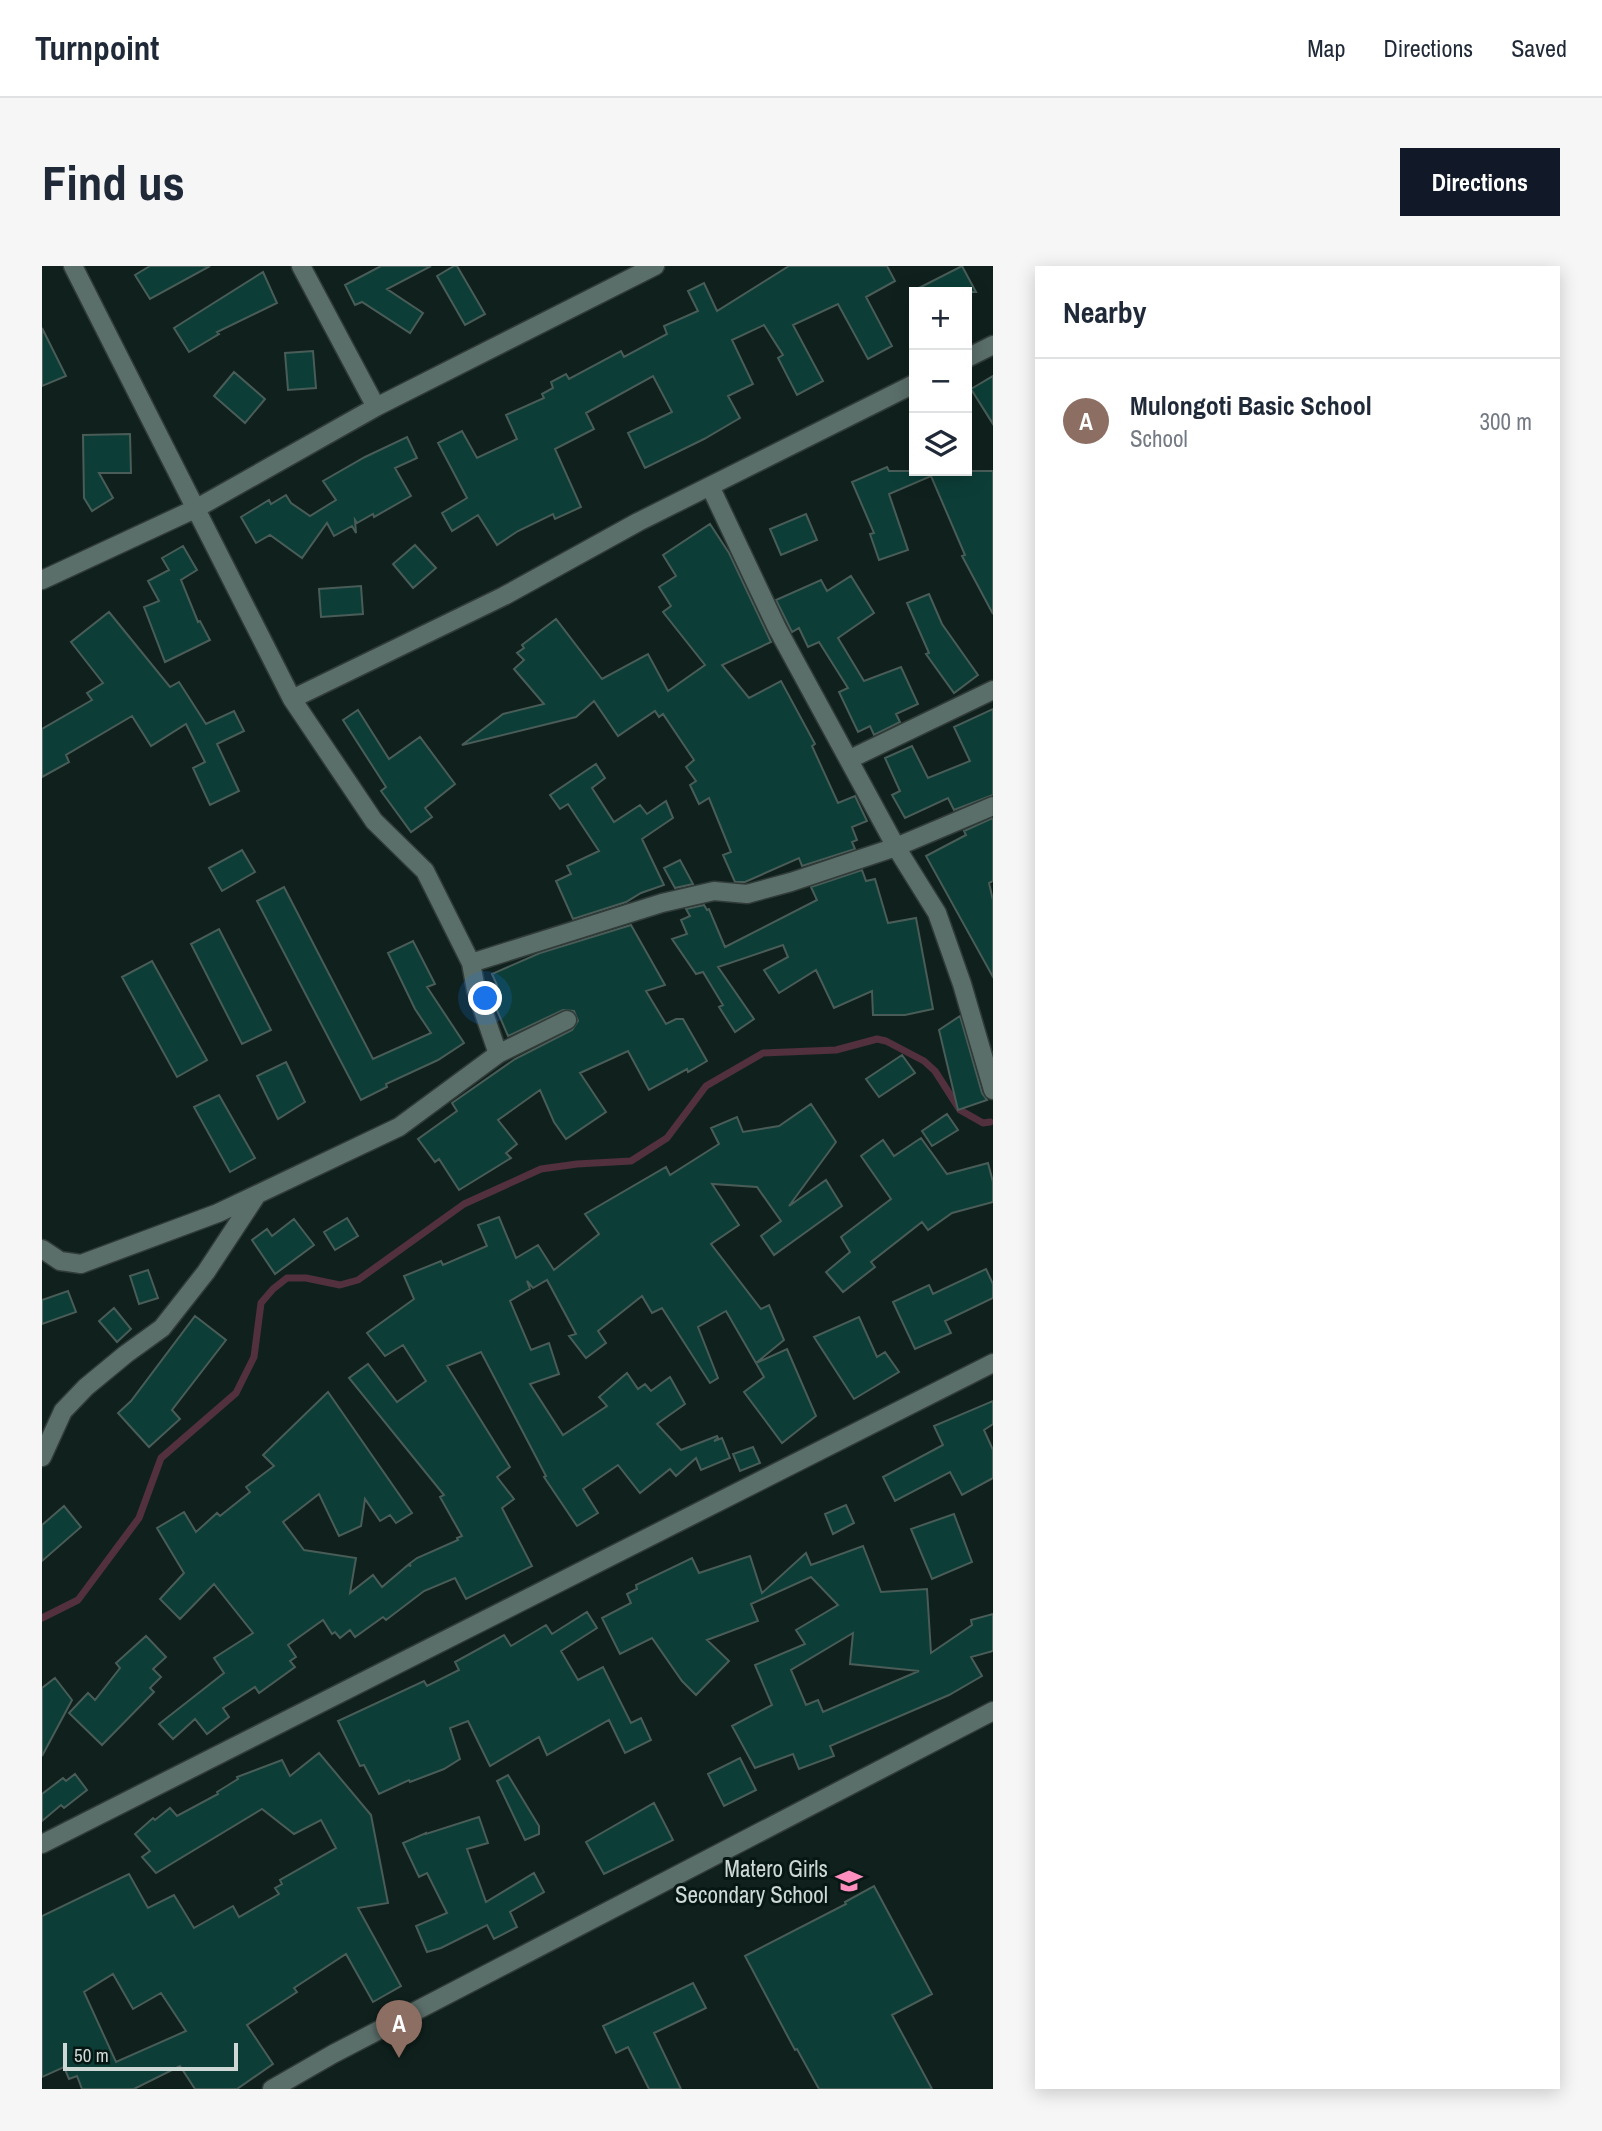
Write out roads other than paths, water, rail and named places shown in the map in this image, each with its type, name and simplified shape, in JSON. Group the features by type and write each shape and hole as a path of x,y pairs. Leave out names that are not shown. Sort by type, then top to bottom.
{"street":[{"path":"73,266 292,699 374,821 425,871 471,963 476,990 498,1054"},
{"path":"301,266 376,407"},
{"path":"42,580 197,508 376,407 655,266"},
{"path":"972,356 993,345"},
{"path":"292,699 504,596 638,522 909,386"},
{"path":"710,486 777,628 896,847 937,913 962,984 993,1090"},
{"path":"850,759 993,690"},
{"path":"471,963 662,903 714,891 747,894 791,882 896,847 993,806"},
{"path":"42,1249 60,1261 81,1264 218,1213 399,1127 498,1054 567,1020"},
{"path":"42,1457 63,1411 116,1362 162,1328 206,1272 257,1195"},
{"path":"42,1844 993,1363"},
{"path":"272,2089 333,2054 993,1711"}],"waterway":[{"path":"42,1618 78,1600 139,1518 161,1458 236,1393 254,1357 261,1303 287,1278 306,1278 340,1285 358,1280 464,1204 541,1169 631,1161 667,1138 706,1086 763,1053 836,1050 877,1039 886,1041 924,1061 935,1071 960,1110 983,1123 990,1122"}],"place":[{"name":"Matero Girls Secondary School","path":"849,1881"},
{"name":"Mulongoti Basic School","path":"399,2058"}]}
